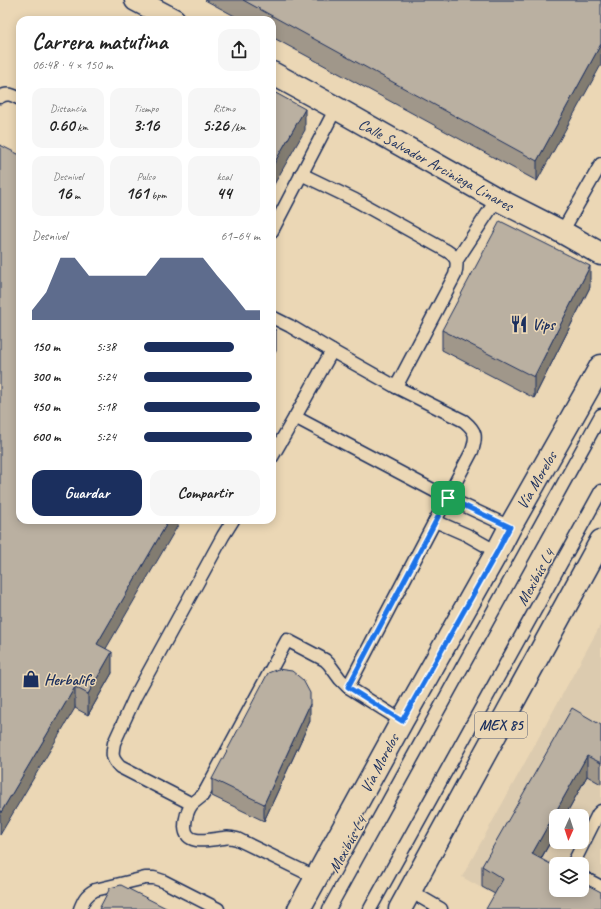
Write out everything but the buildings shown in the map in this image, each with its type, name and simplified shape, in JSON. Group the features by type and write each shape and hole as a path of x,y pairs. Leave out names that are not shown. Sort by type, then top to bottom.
{"main road":[{"path":"136,0 160,16"},
{"name":"Calle Salvador Arciniega Linares","path":"276,75 497,199 562,232 601,254"},
{"name":"Vía Morelos","path":"299,909 402,721 601,366"},
{"name":"MEX 85","path":"405,900 601,541"}],"lane":[{"path":"0,97 4,94 9,94 16,97"},
{"path":"276,223 336,108"},
{"path":"562,232 601,164"},
{"path":"301,174 355,200 448,251 457,260"},
{"path":"396,386 455,275 457,260 497,199"},
{"path":"276,319 396,386 464,421 471,427 475,435 475,443 472,451 348,687"},
{"path":"276,451 332,351"},
{"name":"Mexibús L4","path":"329,909 601,415"},
{"path":"295,417 448,498 510,527"},
{"name":"Mexibús L4","path":"370,909 601,491"},
{"path":"435,521 467,535 497,552"},
{"path":"192,804 120,767 113,757 113,749 114,743 135,697 230,524"},
{"path":"317,878 237,839 226,838 203,841 192,839 185,832 187,812 192,804 202,796 206,790 287,640 325,660 348,687 402,721"},
{"path":"576,857 598,814 601,811"},
{"path":"80,909 85,897 95,890 145,878 154,878 163,881 218,909"},
{"path":"589,881 601,887"},
{"path":"405,900 441,909"}],"shaded area":[{"path":"601,624 601,909 519,909 462,877"}],"place":[{"name":"Vips","path":"519,324"},
{"name":"Herbalife","path":"31,679"}],"route":[{"path":"448,498 510,527 402,721 348,687 448,498"}]}
